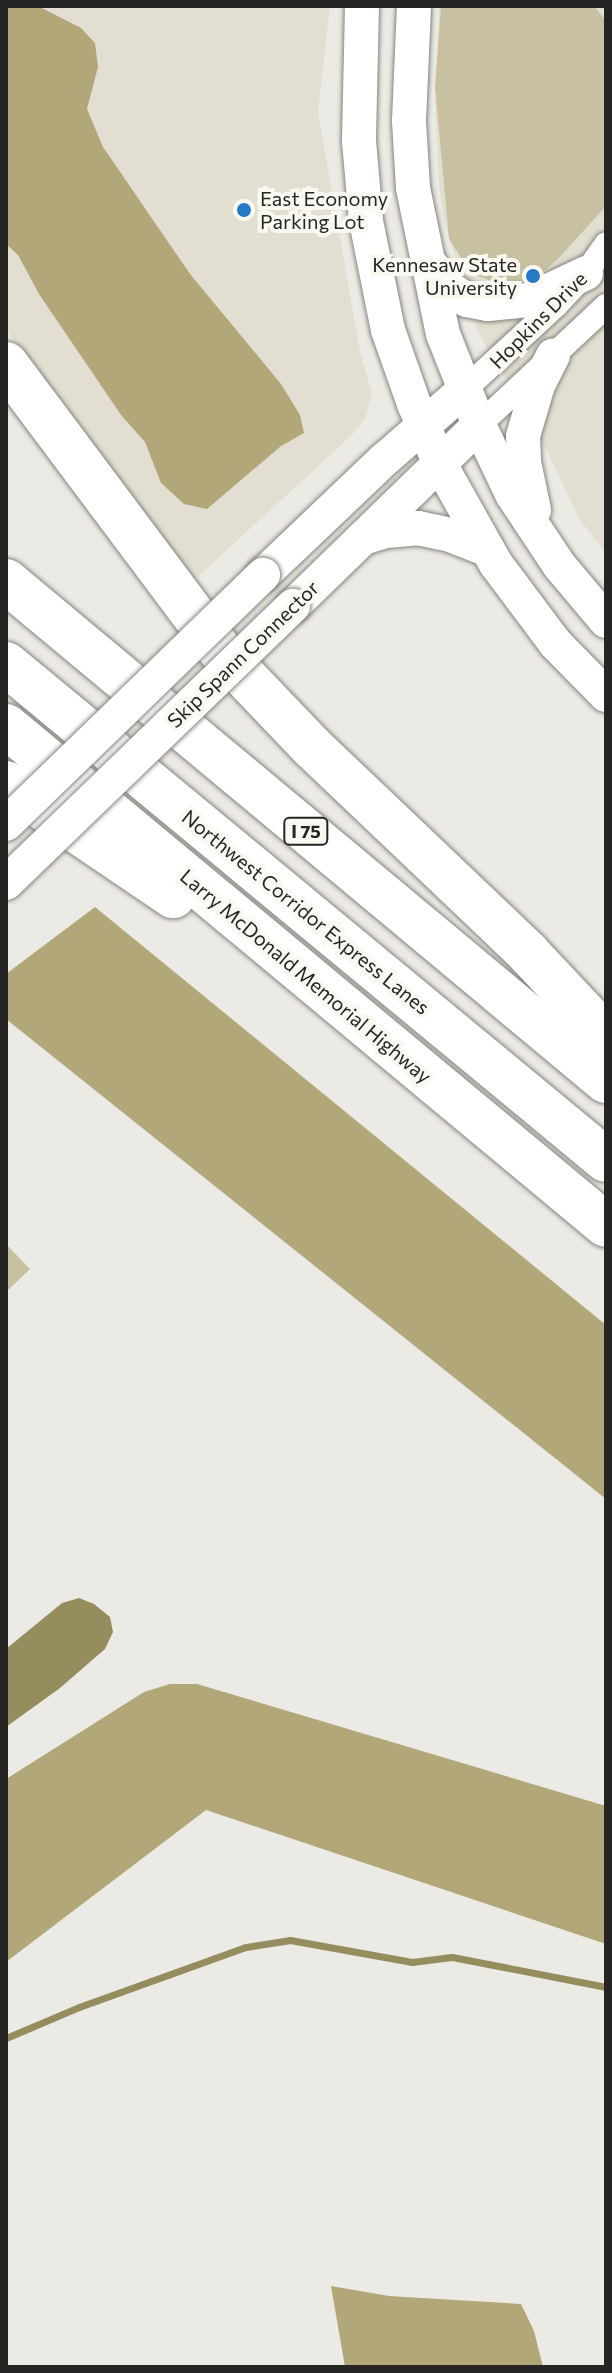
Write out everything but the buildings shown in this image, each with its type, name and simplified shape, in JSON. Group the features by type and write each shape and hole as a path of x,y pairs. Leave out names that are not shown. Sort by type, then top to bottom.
{"highway":[{"path":"6,364 224,655 303,738 528,953 606,1036"},
{"name":"I 75","path":"6,581 606,1081"},
{"name":"Northwest Corridor Express Lanes","path":"6,664 606,1160"},
{"name":"Larry McDonald Memorial Highway","path":"6,726 606,1225"},
{"path":"6,783 127,867 294,966"}],"main road":[{"path":"362,6 359,141 366,221 388,330 440,464 488,550 555,643 606,695"},
{"path":"414,6 409,121 413,188 424,256 443,334 464,390 507,484 543,542 606,621"},
{"path":"424,256 449,288 467,300 488,304 529,300 586,273"},
{"path":"543,542 528,489 523,436 538,385 553,356"},
{"path":"6,824 314,526 464,390"},
{"name":"Skip Spann Connector","path":"6,883 479,425"},
{"path":"353,548 386,531 418,528 450,535 488,550"}],"street":[{"name":"Hopkins Drive","path":"464,390 498,362 586,273 606,244"},
{"name":"Hopkins Drive","path":"479,425 606,306"}],"shaded area":[{"path":"6,6 330,6 318,112 360,352 372,393 365,419 352,435 194,580 6,330"},
{"path":"6,6 38,6 81,28 95,43 98,67 87,109 103,147 190,274 281,384 300,415 304,433 281,446 207,509 184,504 161,483 145,442 121,415 39,294 18,255 6,244"},
{"name":"Kennesaw State University","path":"439,6 606,6 606,553 579,519 547,450 478,332 444,220 439,185 435,105"},
{"name":"Kennesaw State University","path":"441,6 594,6 606,21 606,206 558,259 527,286 500,292 501,285 471,273 449,239 435,87"},
{"path":"95,907 606,1325 606,1499 6,1019 6,974"},
{"path":"6,1244 30,1269 6,1292"},
{"path":"79,1598 94,1604 110,1617 113,1632 105,1649 60,1688 6,1727 6,1649 62,1603"},
{"path":"170,1684 197,1684 606,1806 606,1944 206,1810 6,1962 6,1779 144,1692"},
{"path":"331,2286 389,2296 521,2304 534,2331 543,2367 345,2367"}],"waterway":[{"path":"6,2038 79,2007 246,1947 290,1940 412,1962 452,1957 606,1987"}],"place":[{"name":"East Economy Parking Lot","path":"244,210"},
{"name":"Kennesaw State University","path":"533,276"}]}
